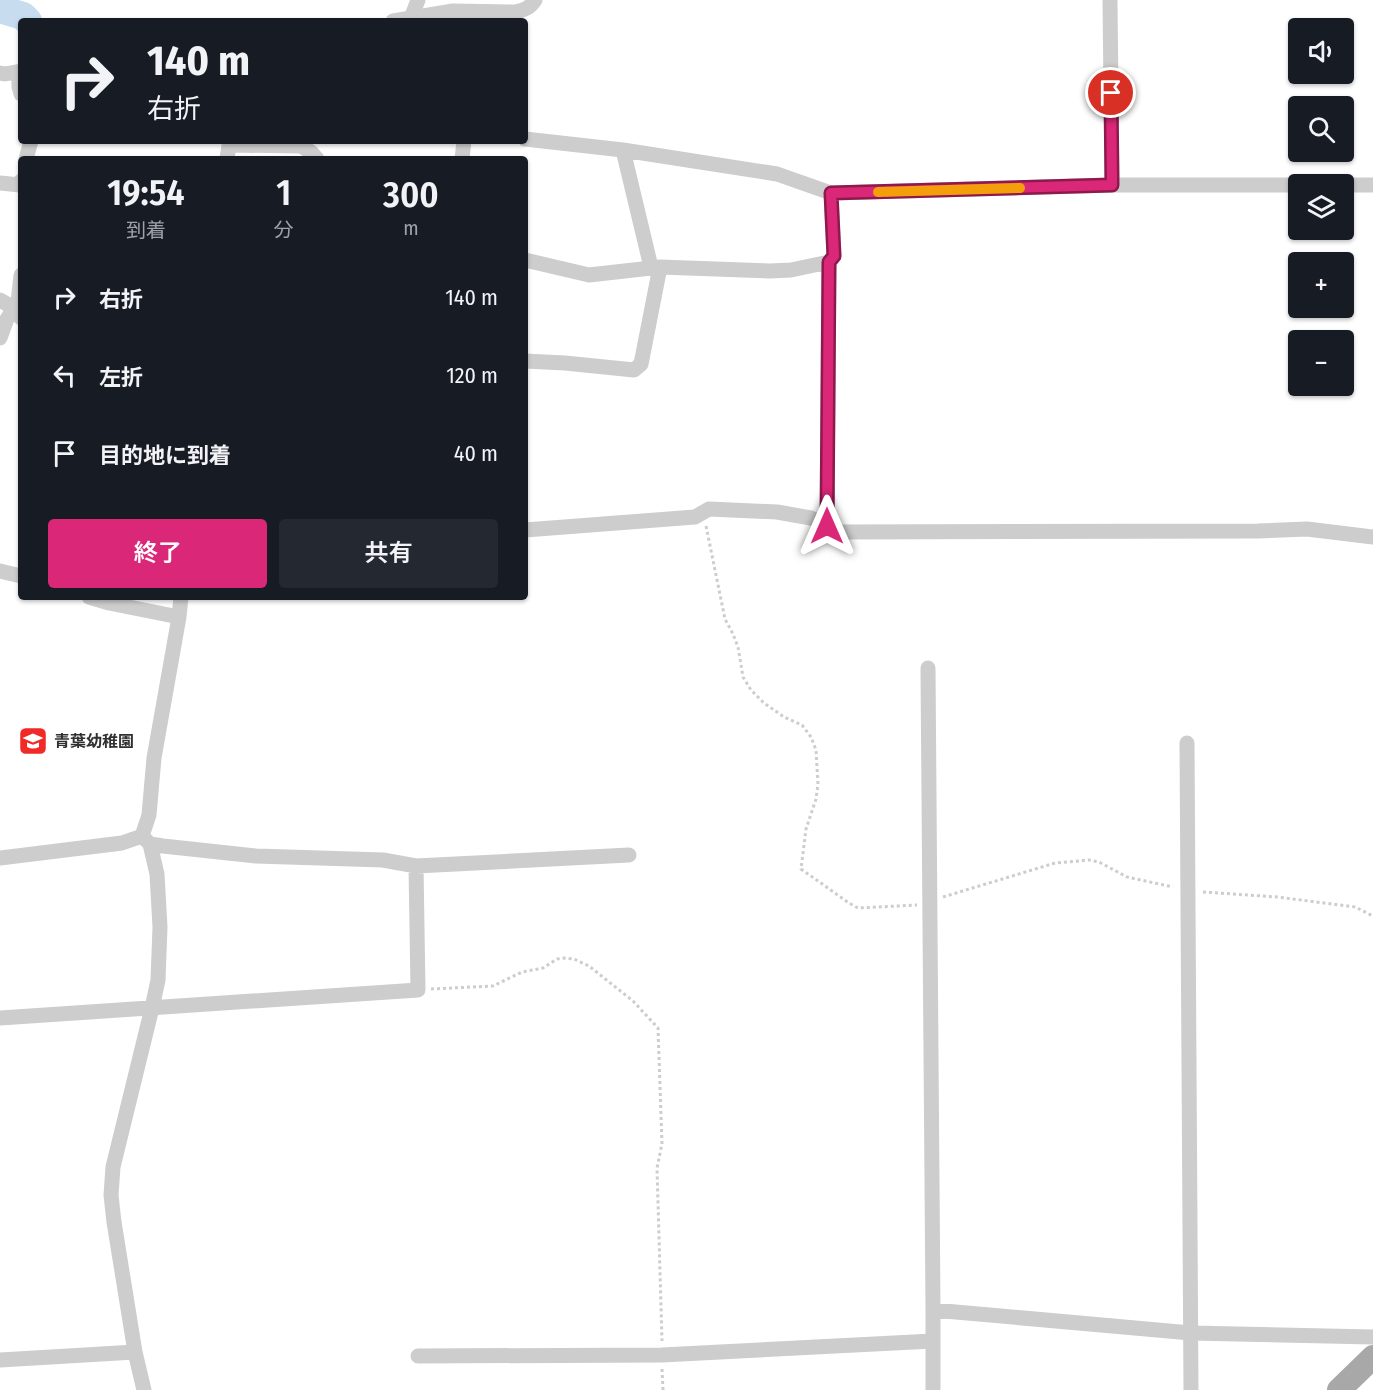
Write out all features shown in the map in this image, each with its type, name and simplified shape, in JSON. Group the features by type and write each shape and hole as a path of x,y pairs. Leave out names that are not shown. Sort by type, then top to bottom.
{"main road":[{"path":"1339,1390 1373,1357"}],"street":[{"path":"410,18 418,0"},
{"path":"424,18 515,12 525,10 535,0"},
{"path":"1110,0 1112,185"},
{"path":"0,73 18,71"},
{"path":"528,139 622,150 777,174 831,193 1112,185 1288,185"},
{"path":"227,156 229,145 265,144"},
{"path":"302,144 314,156"},
{"path":"528,361 634,370 641,364 656,267 622,150"},
{"path":"0,183 18,185"},
{"path":"1354,185 1373,184"},
{"path":"528,261 590,275 656,267 791,270 829,262 834,256 831,193"},
{"path":"827,526 829,262"},
{"path":"0,300 17,314 7,319 0,338"},
{"path":"528,530 695,517 709,509 777,512 811,518 841,532 1307,529 1373,537"},
{"path":"0,571 18,575"},
{"path":"99,600 179,617"},
{"path":"144,1390 135,1352 114,1222 111,1195 112,1167 158,980 160,927 157,874 146,840 154,758 181,600"},
{"path":"928,668 933,1390"},
{"path":"1187,743 1191,1390"},
{"path":"0,858 146,840 256,856 383,860 416,866 629,855"},
{"path":"0,1018 418,990 416,866"},
{"path":"933,1310 1191,1333 1373,1337"},
{"path":"418,1356 662,1355 933,1341"},
{"path":"0,1360 135,1352"}],"path":[{"path":"703,512 725,619 734,633 743,677 751,690 764,703 784,717 802,725 811,737 816,750 819,784 806,829 801,869 849,903 858,908 922,904 1055,863 1089,861 1099,862 1127,878 1188,890 1212,894 1277,897 1355,907 1373,916"},
{"path":"418,990 493,986 522,972 543,968 558,959 574,959 589,966 633,1001 657,1028 662,1144 657,1168 663,1390"}],"waterway":[{"path":"0,9 25,18"}],"slow traffic":[{"path":"878,192 1020,188"}],"place":[{"name":"青葉幼稚園","path":"33,741"}],"route":[{"path":"827,526 829,262 834,256 831,193 1112,185 1111,93"}]}
